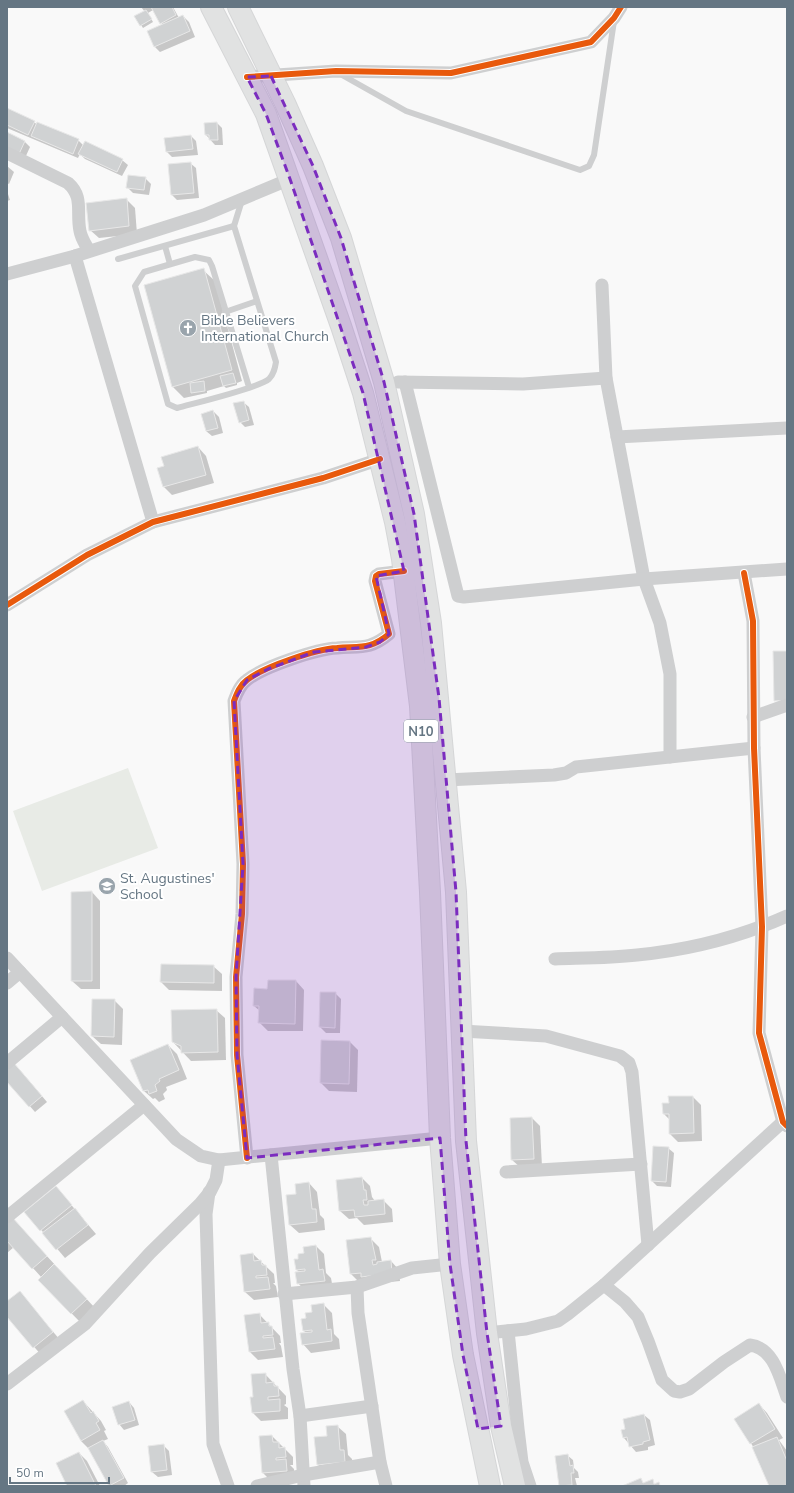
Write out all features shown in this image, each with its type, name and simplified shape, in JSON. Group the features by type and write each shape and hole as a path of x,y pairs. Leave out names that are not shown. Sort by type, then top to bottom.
{"main road":[{"name":"N10","path":"211,7 266,114 290,179 363,393 395,522 404,571 420,706 430,892 440,1138 450,1264 462,1355 490,1486"},
{"name":"N10","path":"238,7 313,166 341,238 384,382 421,551 431,624 456,892 466,1141 487,1334 501,1426 515,1486"},
{"path":"478,1429 501,1426"}],"street":[{"path":"247,78 336,71 451,73 591,42 618,12"},
{"path":"7,153 68,183 74,188 78,195 80,230 90,251"},
{"path":"7,274 75,256 204,215 290,179"},
{"path":"75,256 153,522"},
{"path":"602,285 606,378 644,579 660,623 670,674 670,757"},
{"path":"384,382 523,384 606,378"},
{"path":"404,382 458,596 464,597 644,579 787,569"},
{"path":"617,437 787,428"},
{"path":"7,605 87,555 153,522 323,478 380,459"},
{"path":"247,1158 237,1055 236,977 242,914 243,864 234,701 238,690 247,680 268,669 314,652 337,648 366,647 380,642 389,634 375,581 376,576 379,574 404,571"},
{"path":"487,1334 526,1330 558,1321 604,1285 786,1122 759,1033 762,927 753,717 753,621 744,573"},
{"path":"753,717 787,705"},
{"path":"446,780 554,774 566,772 576,767 754,748"},
{"path":"555,960 637,956 694,947 762,927 787,916"},
{"path":"7,958 176,1139 190,1150 201,1156 219,1160 247,1158 440,1138"},
{"path":"7,983 20,972"},
{"path":"7,1063 62,1017"},
{"path":"462,1032 546,1036 620,1056 629,1063 632,1072 648,1245"},
{"path":"7,1217 144,1105"},
{"path":"271,1155 284,1294 300,1416 303,1480"},
{"path":"219,1160 216,1180 210,1192 206,1214 213,1444 228,1486"},
{"path":"506,1172 641,1164"},
{"path":"7,1384 85,1324 150,1253 210,1192"},
{"path":"284,1294 357,1287 412,1268 450,1264"},
{"path":"604,1285 625,1302 638,1317 662,1380 670,1389 680,1392 689,1389 724,1362 750,1345 764,1350 770,1356 787,1397"},
{"path":"357,1287 358,1313 380,1462 386,1486"},
{"path":"508,1331 522,1462 530,1486"},
{"path":"300,1416 372,1406"},
{"path":"257,1486 303,1480 380,1462"}],"lane":[{"path":"336,71 406,111 580,170 589,166 594,155 618,12"},
{"path":"242,199 234,226 276,362 271,377 265,382 177,408 168,404 135,286 144,272 195,257 209,260 248,387"},
{"path":"118,259 234,226"},
{"path":"165,246 170,264"},
{"path":"225,312 257,301"}],"highlighted area":[{"path":"271,76 313,166 341,238 384,382 414,514 439,698 456,892 466,1141 487,1333 501,1426 478,1429 463,1355 450,1264 440,1138 247,1158 237,1055 236,977 243,864 234,701 247,680 268,669 314,652 366,647 380,642 389,634 376,576 404,571 363,393 290,179 266,114 247,77"}],"shaded area":[{"path":"128,768 158,848 42,891 13,811"}],"building":[{"path":"151,7 172,7 176,15 160,24"},
{"path":"146,10 152,19 140,26 134,16"},
{"path":"183,15 190,31 154,47 147,31"},
{"path":"7,108 35,121 28,135 7,125"},
{"path":"37,122 79,139 73,154 31,136"},
{"path":"217,122 218,140 209,140 209,135 205,135 204,123"},
{"path":"7,132 25,141 19,154 7,147"},
{"path":"191,135 193,149 166,152 164,138"},
{"path":"85,141 123,159 117,172 78,154"},
{"path":"191,162 194,193 171,195 168,164"},
{"path":"128,175 146,177 144,190 126,188"},
{"path":"127,198 129,226 89,231 86,203"},
{"name":"Bible Believers International Church","path":"204,268 232,370 172,387 144,285"},
{"path":"233,373 236,383 223,386 220,376"},
{"path":"204,381 205,391 191,393 190,383"},
{"path":"244,401 249,420 239,423 233,403"},
{"path":"213,410 218,428 206,431 201,414"},
{"path":"198,446 206,475 163,487 157,468 164,466 161,457"},
{"path":"773,651 787,651 787,700 774,701"},
{"path":"92,891 92,981 71,981 71,892"},
{"path":"161,964 214,965 214,983 160,982"},
{"path":"268,980 296,980 295,1024 258,1023 259,1006 253,1006 254,988 267,989"},
{"path":"320,992 336,992 335,1028 319,1027"},
{"path":"92,999 115,999 114,1037 91,1036"},
{"path":"217,1009 218,1052 181,1053 181,1046 172,1042 171,1010"},
{"path":"321,1040 350,1041 349,1084 320,1083"},
{"path":"168,1044 179,1070 159,1079 160,1081 155,1085 157,1091 149,1094 148,1090 143,1091 130,1060"},
{"path":"13,1062 42,1096 29,1107 7,1082 7,1068"},
{"path":"668,1096 693,1096 694,1133 669,1134 669,1114 663,1114 662,1103 669,1103"},
{"path":"532,1117 534,1159 511,1160 510,1118"},
{"path":"653,1146 669,1147 666,1182 651,1181"},
{"path":"362,1177 367,1200 363,1200 364,1205 368,1205 368,1201 384,1199 385,1214 355,1217 354,1210 339,1211 336,1180"},
{"path":"309,1182 312,1209 316,1209 317,1222 289,1225 286,1195 296,1194 295,1184"},
{"path":"56,1186 72,1205 40,1231 24,1212"},
{"path":"75,1208 88,1225 56,1250 42,1233"},
{"path":"12,1217 47,1256 32,1269 7,1241 7,1222"},
{"path":"371,1237 376,1260 372,1260 373,1265 377,1264 377,1262 391,1260 392,1273 361,1277 361,1273 350,1274 346,1240"},
{"path":"316,1245 319,1270 323,1269 325,1281 297,1284 295,1272 305,1271 305,1269 296,1270 294,1259 298,1259 298,1254 304,1253 303,1247"},
{"path":"253,1253 254,1261 261,1260 262,1265 266,1265 267,1275 256,1276 256,1278 268,1277 270,1289 244,1292 240,1255"},
{"path":"54,1264 87,1299 71,1314 38,1280"},
{"path":"20,1291 53,1332 33,1348 7,1317 7,1301"},
{"path":"324,1303 327,1330 331,1329 332,1341 302,1345 300,1333 312,1332 312,1330 303,1331 301,1319 306,1318 305,1313 312,1312 311,1305"},
{"path":"260,1313 261,1323 269,1322 269,1326 272,1326 273,1335 263,1336 263,1338 273,1337 275,1349 249,1352 244,1315"},
{"path":"266,1373 266,1383 274,1382 274,1386 278,1386 279,1396 268,1397 268,1400 280,1399 280,1411 252,1413 250,1397 253,1397 251,1374"},
{"path":"83,1400 91,1413 93,1411 99,1421 96,1423 100,1430 81,1441 64,1411"},
{"path":"129,1401 135,1420 118,1425 112,1407"},
{"path":"759,1403 775,1429 750,1444 734,1419"},
{"path":"644,1414 650,1440 643,1442 643,1444 629,1447 627,1437 623,1438 621,1430 625,1429 623,1419"},
{"path":"338,1425 340,1450 344,1450 345,1462 317,1465 314,1437 327,1436 326,1426"},
{"path":"272,1435 273,1442 279,1442 279,1448 285,1447 286,1457 276,1458 276,1460 286,1459 287,1471 262,1473 259,1436"},
{"path":"777,1437 787,1461 787,1486 769,1486 752,1447"},
{"path":"103,1440 124,1478 109,1486 88,1448"},
{"path":"164,1444 167,1470 151,1472 148,1446"},
{"path":"79,1452 96,1486 67,1486 56,1463"},
{"path":"568,1454 570,1466 573,1465 574,1473 571,1473 572,1485 559,1486 555,1456"},
{"path":"641,1478 643,1483 653,1479 654,1484 659,1482 660,1486 622,1486"}],"cycle path":[{"path":"247,77 336,71 451,73 591,42 614,18 621,7"},
{"path":"7,605 87,555 153,522 323,478 380,459"},
{"path":"247,1158 237,1055 236,977 242,914 243,864 234,701 242,684 255,675 277,664 328,649 370,645 376,643 389,634 375,581 376,576 379,574 404,571"},
{"path":"744,573 753,621 754,748 762,927 759,1033 783,1122 787,1126"}],"place":[{"name":"Bible Believers International Church","path":"188,328"},
{"name":"St. Augustines' School","path":"107,886"}]}
